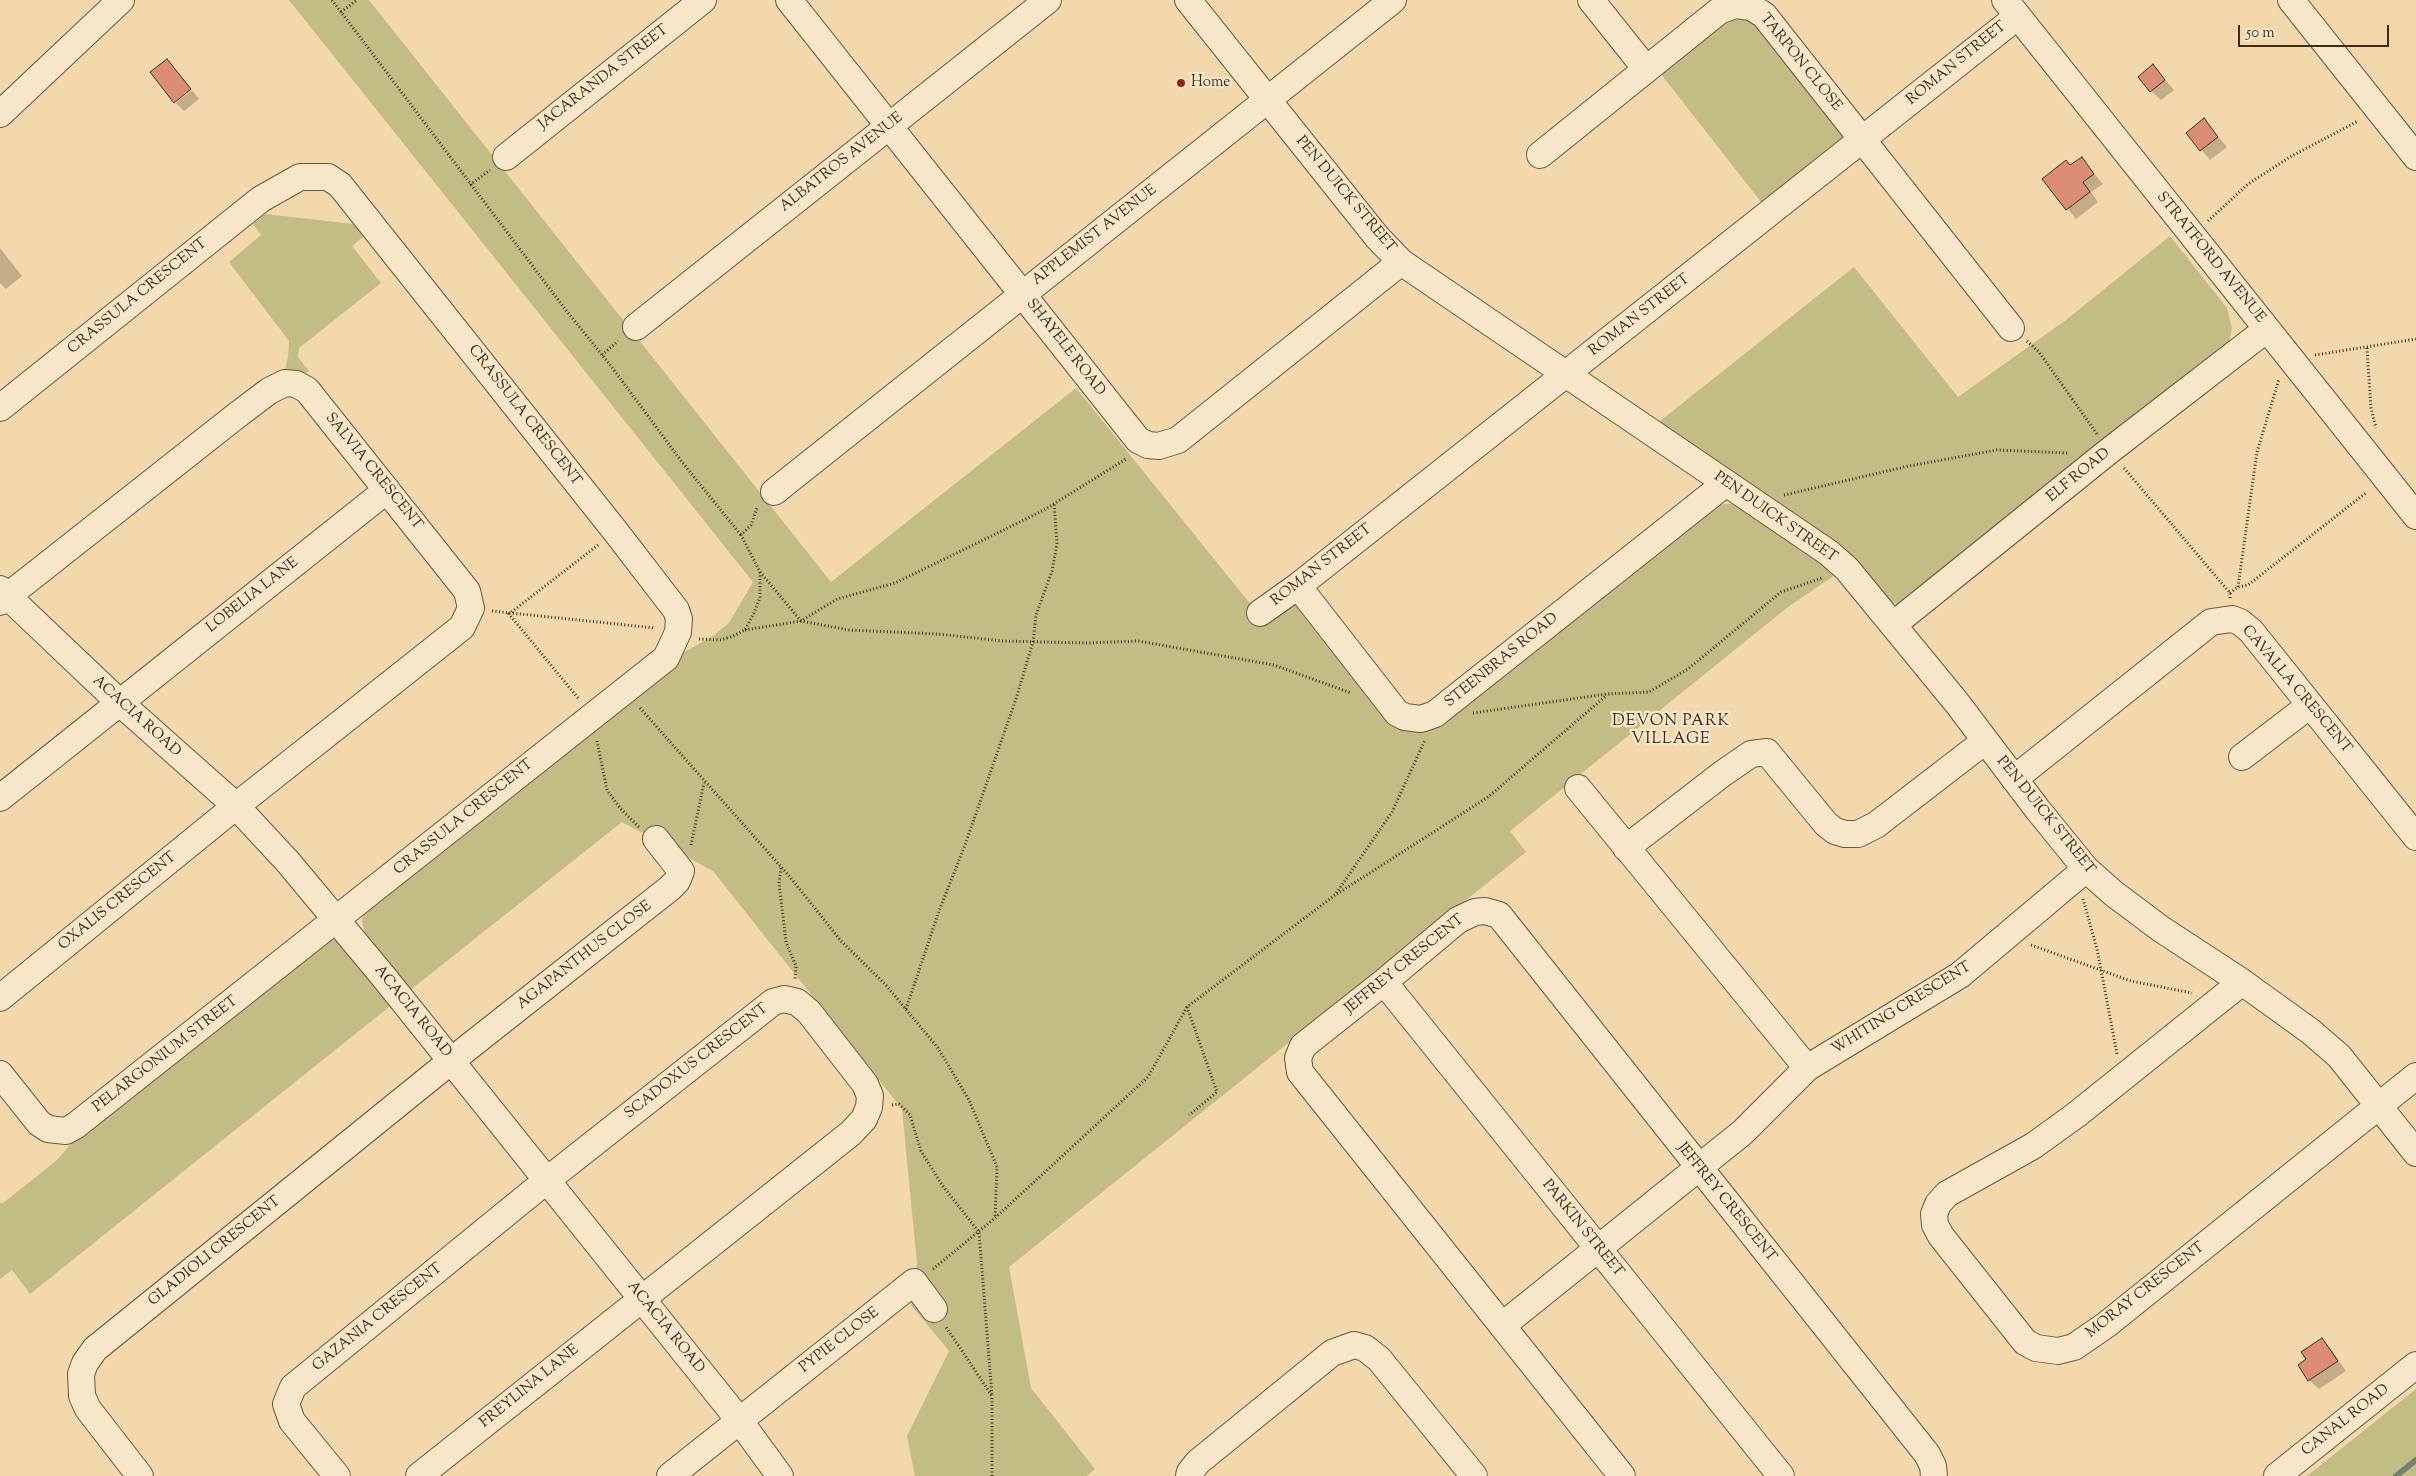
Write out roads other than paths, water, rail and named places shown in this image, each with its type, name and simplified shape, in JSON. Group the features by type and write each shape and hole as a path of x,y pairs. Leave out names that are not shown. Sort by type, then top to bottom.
{"street":[{"path":"0,114 121,0"},
{"name":"JACARANDA STREET","path":"506,156 703,0"},
{"name":"SHAYELE ROAD","path":"789,0 1138,440 1148,445 1159,446 1178,440 1401,262"},
{"name":"ALBATROS AVENUE","path":"636,327 1048,0"},
{"name":"PEN DUICK STREET","path":"1188,0 1376,237 1401,262 1829,553 1847,569 1893,624 2014,779 2080,875 2114,894 2161,929 2242,982 2310,1031 2339,1056 2416,1152"},
{"name":"APPLEMIST AVENUE","path":"774,492 1393,0"},
{"path":"1591,0 1646,69"},
{"path":"2291,0 2378,110 2413,147"},
{"name":"TARPON CLOSE","path":"1540,155 1719,11 1735,5 1751,7 1764,15 2011,328"},
{"name":"ROMAN STREET","path":"1260,613 1298,586 1862,140 2011,8"},
{"name":"STRATFORD AVENUE","path":"2011,8 2416,516"},
{"name":"CRASSULA CRESCENT","path":"0,408 261,199 300,177 328,177 340,185 676,610 679,619 678,632 666,658 338,920"},
{"name":"ELF ROAD","path":"1893,624 2109,451 2267,329"},
{"name":"SALVIA CRESCENT","path":"2,596 269,391 285,383 296,384 307,390 467,591 472,608 462,627 236,806"},
{"name":"STEENBRAS ROAD","path":"1298,586 1398,713 1405,717 1421,719 1436,714 1726,483"},
{"name":"LOBELIA LANE","path":"0,798 387,490"},
{"name":"ACACIA ROAD","path":"2,596 236,806 288,862 338,920 739,1420 780,1476"},
{"name":"CAVALLA CRESCENT","path":"2014,779 2211,622 2232,619 2240,622 2251,631 2416,837"},
{"path":"2242,757 2310,705"},
{"path":"1626,848 1751,754 1767,752 1826,824 1835,831 1845,834 1858,834 1876,825 1985,742"},
{"path":"1578,788 1807,1068"},
{"name":"OXALIS CRESCENT","path":"0,998 236,806"},
{"name":"AGAPANTHUS CLOSE","path":"451,1061 670,888 677,880 681,871 656,839"},
{"name":"WHITING CRESCENT","path":"1503,1325 1743,1132 1807,1068 1960,975 2080,875"},
{"name":"JEFFREY CRESCENT","path":"1622,1476 1300,1072 1298,1058 1303,1046 1458,920 1475,912 1485,911 1499,915 1698,1168 1928,1454 1933,1466 1934,1476"},
{"name":"PELARGONIUM STREET","path":"0,1074 39,1123 55,1132 66,1131 75,1126 338,920"},
{"name":"PARKIN STREET","path":"1384,982 1781,1476"},
{"name":"MORAY CRESCENT","path":"2242,982 2128,1075 2033,1146 1947,1194 1938,1204 1934,1214 1935,1225 1941,1236 2025,1342 2036,1348 2058,1350 2074,1347 2106,1325 2380,1105"},
{"name":"SCADOXUS CRESCENT","path":"546,1181 774,1002 784,999 797,1002 809,1012 865,1084 870,1096 869,1107 864,1119 851,1133 641,1299"},
{"name":"GLADIOLI CRESCENT","path":"140,1476 88,1409 82,1396 81,1374 85,1363 95,1349 451,1061"},
{"path":"2380,1105 2416,1076"},
{"name":"GAZANIA CRESCENT","path":"337,1476 292,1421 286,1404 293,1387 546,1181"},
{"name":"PYPIE CLOSE","path":"739,1420 914,1282 934,1309"},
{"name":"FREYLINA LANE","path":"419,1476 641,1299"},
{"path":"1189,1476 1198,1462 1332,1353 1354,1345 1365,1348 1379,1359 1474,1476"},
{"name":"CANAL ROAD","path":"2276,1476 2416,1365"},
{"path":"670,1476 739,1420"}],"waterway":[{"path":"2396,1476 2416,1460"}],"place":[{"name":"Home","path":"1181,83"}],"district":[{"name":"DEVON PARK VILLAGE","path":"1671,731"}]}
